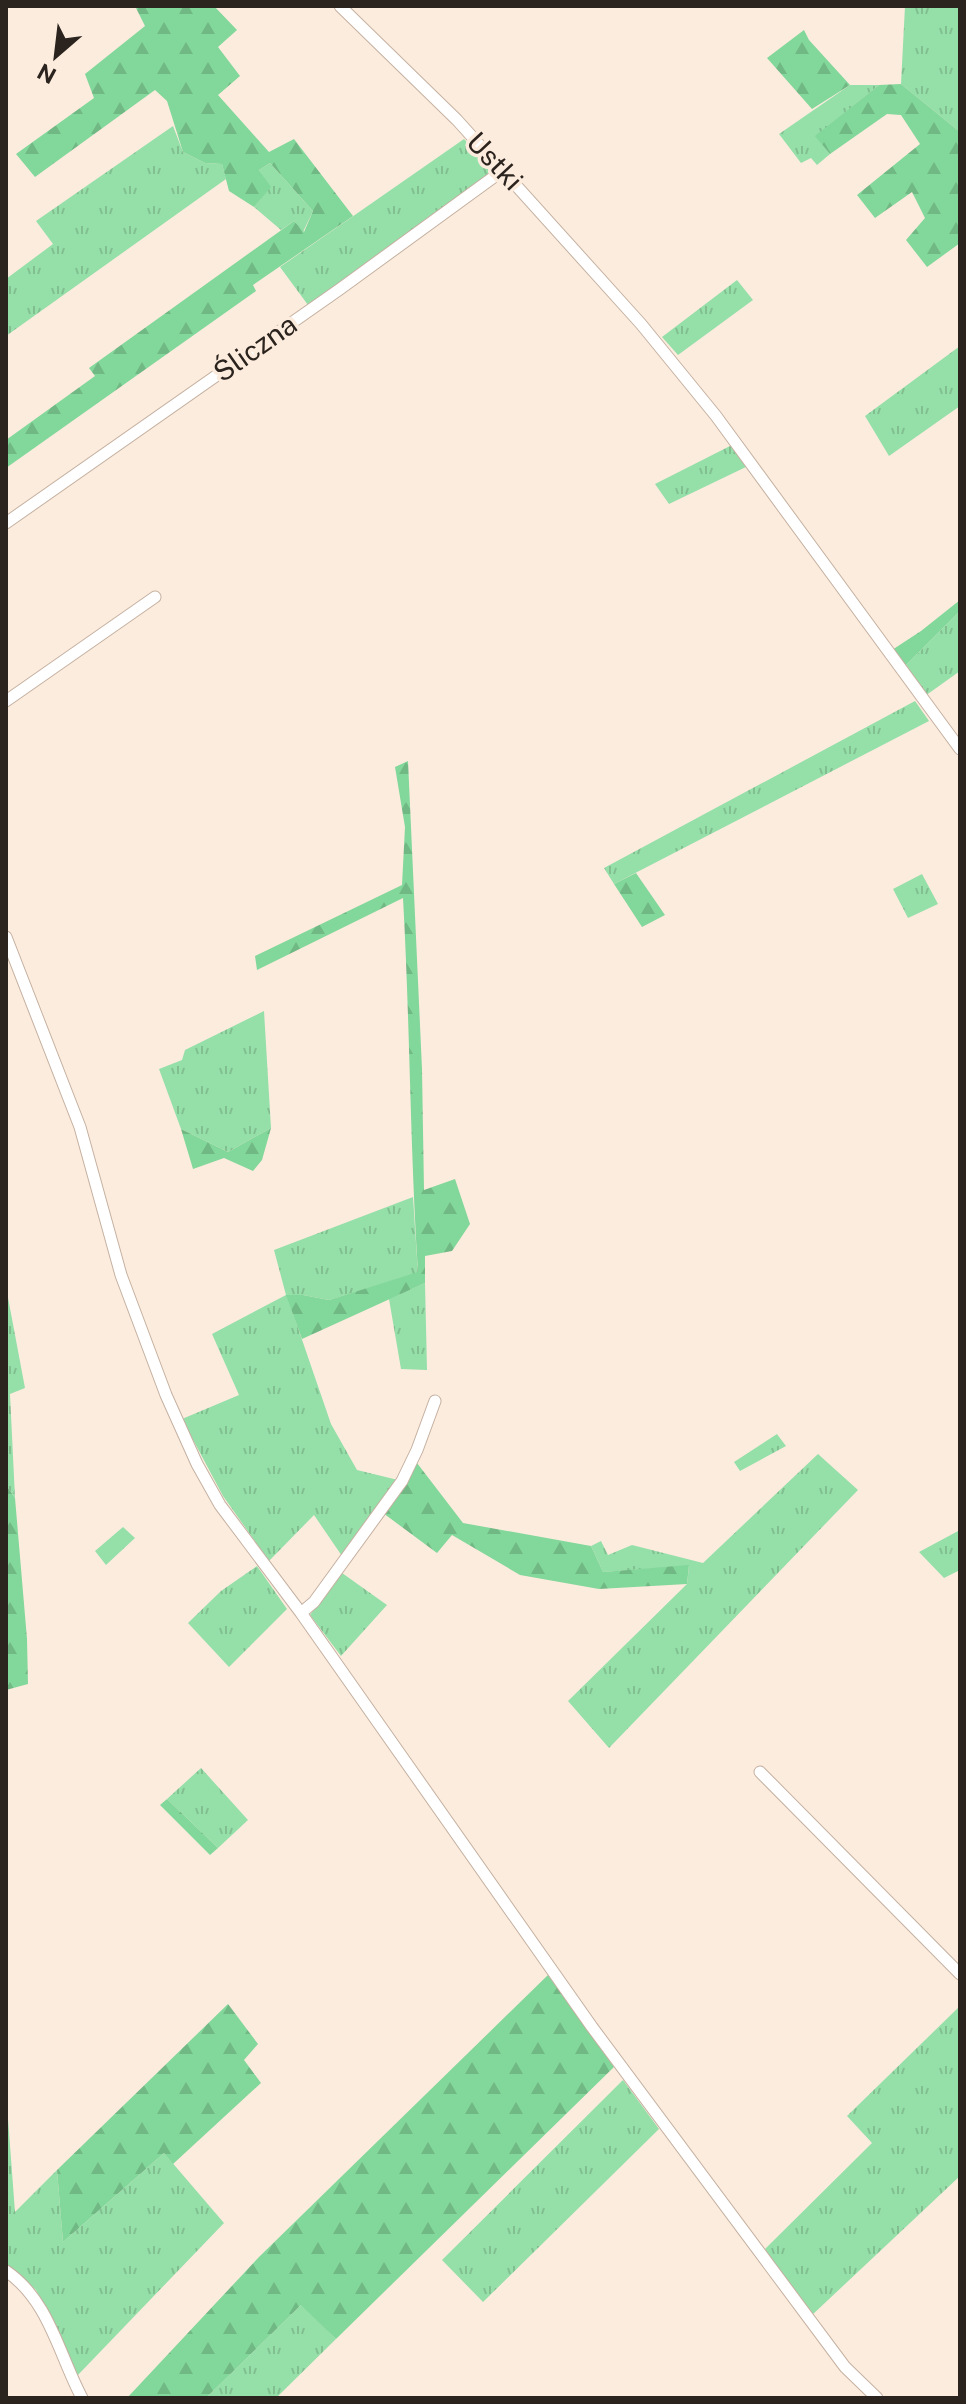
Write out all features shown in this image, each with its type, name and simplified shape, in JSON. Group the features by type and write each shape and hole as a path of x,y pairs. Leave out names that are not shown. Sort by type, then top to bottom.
{"street":[{"name":"Ustki","path":"340,6 457,120 641,324 716,416 960,749"},
{"name":"Śliczna","path":"6,523 340,289 502,171"},
{"path":"6,701 155,597"},
{"path":"6,937 80,1127 121,1275 166,1395 197,1464 220,1505 301,1613 592,2027 845,2367 877,2398"},
{"path":"301,1613 314,1602 402,1481 435,1401"},
{"path":"760,1772 960,1974"},
{"path":"6,2271 21,2281 32,2294 82,2398"}],"green space":[{"path":"135,6 214,6 237,30 218,47 240,76 218,95 269,152 294,139 353,216 253,285 256,291 6,468 6,440 95,376 89,368 294,221 304,232 313,211 270,163 259,170 271,187 254,207 229,191 222,164 205,163 183,152 167,101 155,90 35,177 16,154 94,98 85,74 145,26"},
{"path":"905,6 960,6 960,132 901,84"},
{"path":"804,30 809,40 850,85 812,109 767,58"},
{"path":"901,84 960,132 960,243 927,267 906,240 925,218 912,192 875,218 857,195 920,144 901,115 887,114 830,154 815,136 879,85"},
{"path":"850,85 879,85 816,136 830,154 817,165 811,158 801,163 779,134"},
{"path":"173,126 183,152 205,163 222,164 226,179 6,336 6,279 53,244 36,221"},
{"path":"464,139 489,165 488,177 308,305 280,267"},
{"path":"270,163 313,211 303,232 294,221 281,230 254,207 270,187 259,170"},
{"path":"737,280 753,300 678,355 662,337"},
{"path":"960,346 960,406 889,456 865,416"},
{"path":"732,445 748,466 669,504 655,484"},
{"path":"960,600 960,611 904,667 892,650"},
{"path":"960,611 960,671 925,696 904,667"},
{"path":"915,701 929,721 614,884 604,868"},
{"path":"408,761 422,1069 424,1190 455,1179 470,1224 452,1251 425,1256 425,1283 302,1339 286,1295 329,1300 418,1272 403,898 257,970 255,956 402,885 405,827 395,767"},
{"path":"636,873 665,915 642,927 614,884"},
{"path":"922,874 938,904 908,918 893,889"},
{"path":"264,1011 271,1128 228,1152 181,1129 159,1069 182,1060 185,1050"},
{"path":"271,1128 262,1160 253,1171 224,1158 193,1169 181,1129 228,1152"},
{"path":"413,1197 418,1273 329,1300 303,1295 287,1296 331,1424 357,1470 398,1480 342,1556 314,1515 269,1561 223,1496 182,1419 239,1395 212,1334 286,1295 274,1250"},
{"path":"425,1283 427,1370 401,1369 389,1299"},
{"path":"6,1287 25,1388 10,1394 15,1498 6,1485"},
{"path":"777,1434 786,1446 740,1471 734,1462"},
{"path":"818,1454 858,1490 609,1748 568,1701 687,1584 689,1566 603,1572 591,1546 601,1541 608,1555 632,1545 703,1563"},
{"path":"417,1463 463,1523 591,1546 603,1572 689,1565 687,1584 599,1589 520,1575 452,1535 437,1553 383,1513"},
{"path":"6,1485 15,1498 28,1684 6,1690"},
{"path":"123,1527 135,1538 106,1565 95,1551"},
{"path":"960,1530 960,1570 944,1578 919,1552"},
{"path":"257,1566 287,1609 229,1667 188,1623 221,1591"},
{"path":"342,1573 387,1605 341,1656 310,1615"},
{"path":"201,1768 248,1820 218,1848 167,1799"},
{"path":"167,1799 218,1848 210,1855 160,1805"},
{"path":"548,1975 614,2067 336,2339 301,2305 206,2398 127,2398 259,2257"},
{"path":"228,2004 258,2044 244,2060 261,2083 173,2164 164,2153 63,2242 57,2170"},
{"path":"960,2006 960,2176 811,2316 765,2249 872,2143 847,2116"},
{"path":"623,2080 659,2129 483,2302 442,2260"},
{"path":"6,2092 15,2212 57,2170 63,2242 164,2153 224,2223 76,2377 36,2290 6,2265"},
{"path":"302,2304 336,2339 276,2398 206,2398"}]}
